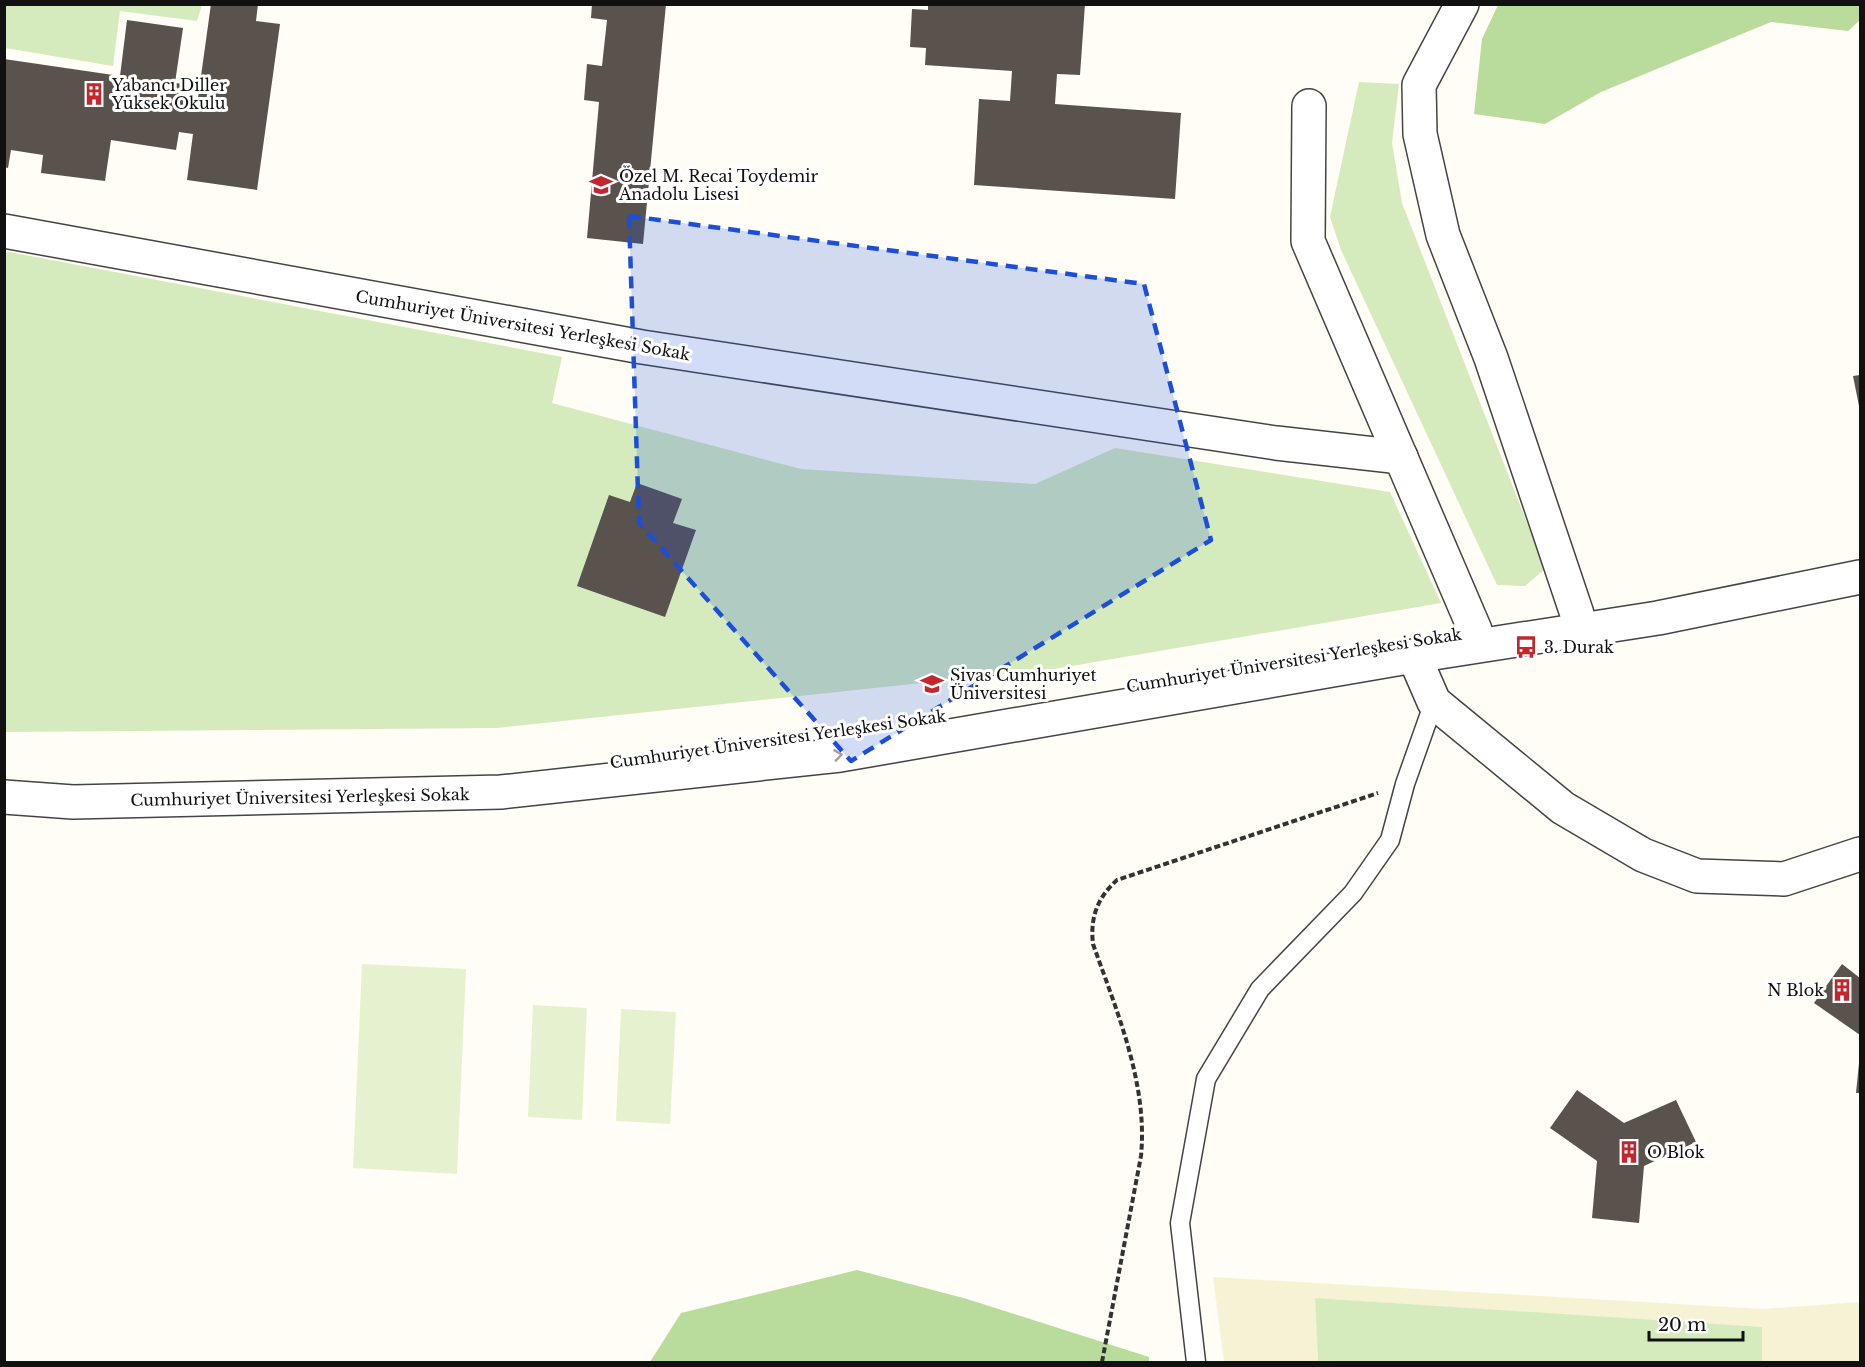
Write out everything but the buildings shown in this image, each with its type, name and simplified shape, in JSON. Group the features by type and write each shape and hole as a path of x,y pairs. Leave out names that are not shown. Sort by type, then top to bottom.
{"street":[{"path":"1462,4 1419,85 1420,134 1443,235 1491,357 1577,614"},
{"name":"Cumhuriyet Üniversitesi Yerleşkesi Sokak","path":"1309,106 1308,241 1475,630"},
{"name":"Cumhuriyet Üniversitesi Yerleşkesi Sokak","path":"4,231 642,347 1276,443 1401,457"},
{"name":"Cumhuriyet Üniversitesi Yerleşkesi Sokak","path":"4,776 74,782 304,783 512,772 694,753 838,734 1577,614 1860,562"},
{"name":"Cumhuriyet Üniversitesi Yerleşkesi Sokak","path":"4,797 73,802 501,792 840,755 1414,656 1658,618 1860,577"},
{"name":"Cumhuriyet Üniversitesi Yerleşkesi Sokak","path":"1414,656 1434,702 1563,808 1643,855 1697,876 1784,879 1860,854"}],"lane":[{"path":"1196,1362 1180,1224 1206,1079 1260,989 1353,893 1390,840 1405,784 1434,702"}],"path":[{"path":"1102,1362 1141,1156 1143,1131 1138,1085 1093,945 1092,920 1101,898 1117,880 1405,784"}],"highlighted area":[{"path":"629,216 1144,284 1211,540 851,761 639,523"}],"shaded area":[{"path":"1213,1277 1763,1309 1860,1302 1860,1362 1762,1362 1762,1328 1315,1298 1318,1362 1224,1362"}],"green space":[{"path":"1860,4 1860,20 1848,31 1771,22 1601,92 1545,124 1474,114 1482,39 1498,5"},
{"path":"4,5 202,5 197,21 120,11 113,66 5,48"},
{"path":"1359,82 1399,84 1392,143 1402,203 1545,569 1525,586 1497,585 1341,250 1330,217"},
{"path":"4,251 562,357 552,403 801,469 1035,484 1115,448 1390,492 1441,603 1054,669 497,728 5,732"},
{"path":"362,964 466,969 457,1174 353,1168"},
{"path":"533,1005 587,1008 582,1120 528,1117"},
{"path":"621,1009 676,1012 670,1124 616,1121"},
{"path":"857,1270 967,1299 1149,1357 1149,1362 650,1362 681,1313"},
{"path":"1315,1298 1762,1327 1762,1362 1318,1362"}],"place":[{"name":"Yabancı Diller Yüksek Okulu","path":"94,94"},
{"name":"Özel M. Recai Toydemir Anadolu Lisesi","path":"601,185"},
{"name":"3. Durak","path":"1526,647"},
{"name":"Sivas Cumhuriyet Üniversitesi","path":"932,684"},
{"name":"N Blok","path":"1842,990"},
{"name":"O Blok","path":"1629,1152"}]}
